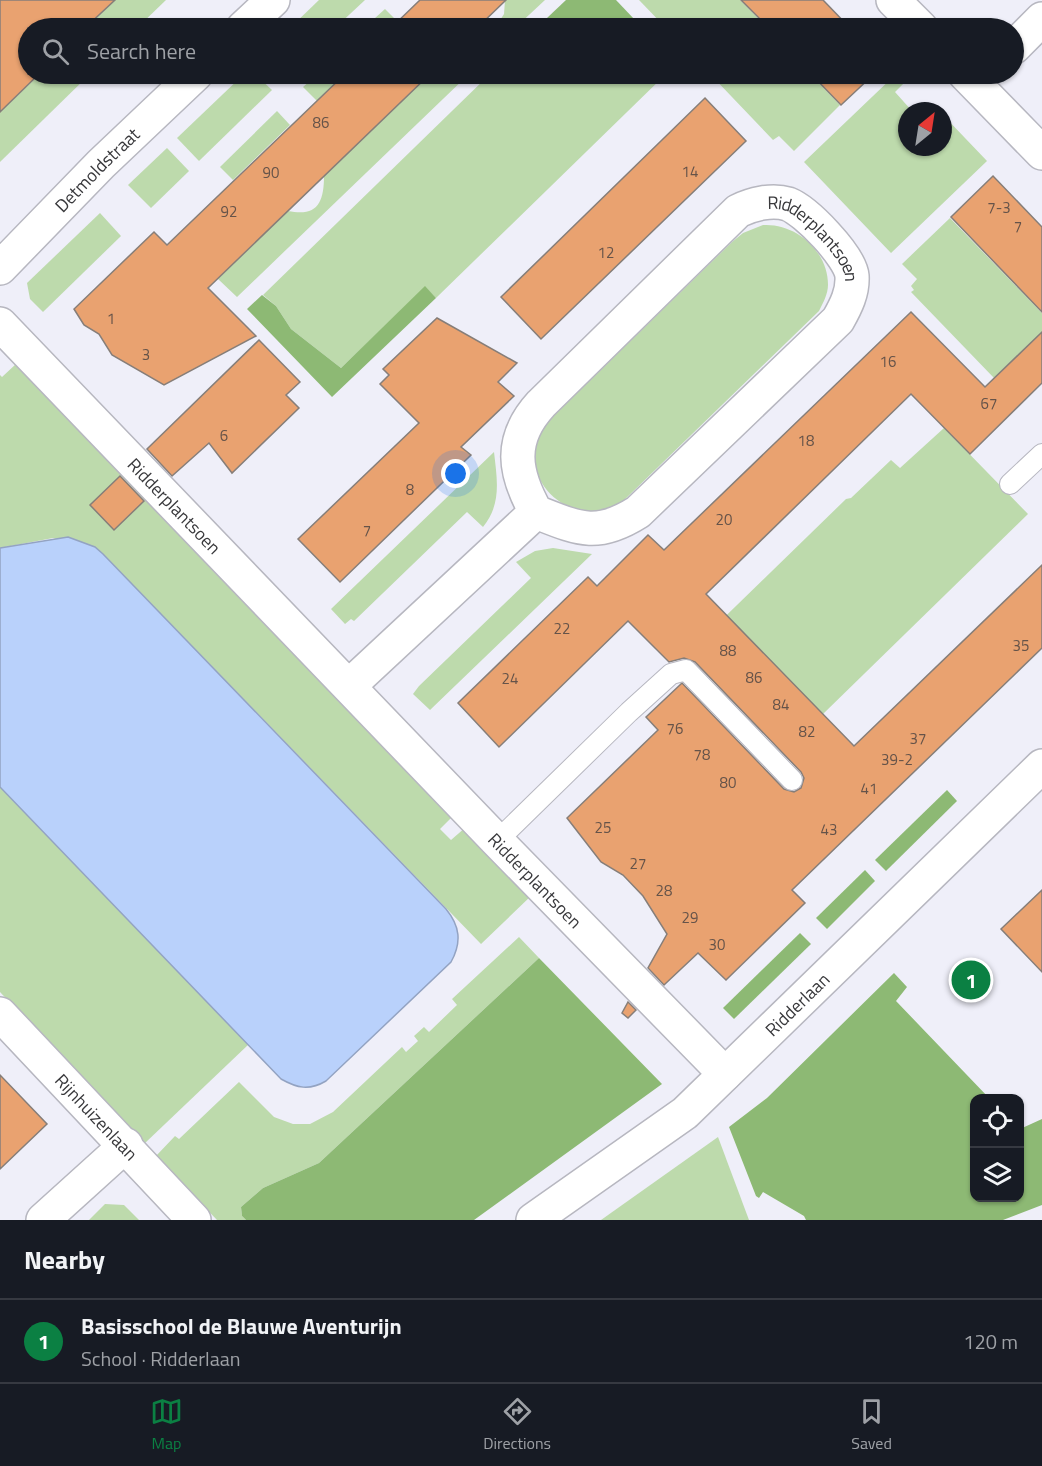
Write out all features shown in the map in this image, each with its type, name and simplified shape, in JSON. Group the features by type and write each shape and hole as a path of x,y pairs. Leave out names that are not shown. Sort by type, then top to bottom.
{"street":[{"path":"254,18 273,0"},
{"path":"893,0 911,18"},
{"path":"1024,37 1042,19"},
{"name":"Detmoldstraat","path":"0,268 101,164 185,84"},
{"path":"981,84 1042,153"},
{"name":"Ridderplantsoen","path":"767,203 786,204 802,212 846,259 852,274 851,290 838,320 638,512 617,525 594,530 567,524 536,512 524,490 516,459 522,434 531,416 738,211 752,204 767,203"},
{"name":"Ridderplantsoen","path":"0,324 497,842 725,1074"},
{"path":"349,686 536,512"},
{"name":"Ridderlaan","path":"533,1220 685,1113 1042,766"},
{"name":"Rijnhuizenlaan","path":"0,1014 126,1144 194,1220"},
{"path":"42,1220 126,1144"}],"lane":[{"path":"1010,484 1042,454"},
{"path":"497,842 671,674 686,670 792,780"}],"green space":[{"path":"115,0 166,0 147,18 96,18"},
{"path":"319,0 365,0 346,18 300,18"},
{"path":"505,0 545,0 526,18 501,18"},
{"path":"566,0 616,0 633,18 547,18"},
{"path":"639,0 740,0 758,18 656,18"},
{"path":"385,9 394,18 375,18"},
{"path":"29,84 80,84 0,162 0,112"},
{"path":"234,84 266,84 272,90 199,161 177,138"},
{"path":"306,84 335,84 317,101 303,87"},
{"path":"357,84 401,84 410,93 419,84 459,84 237,297 218,279 288,211 306,212 317,206 324,186 324,176 387,115"},
{"path":"480,84 656,84 436,298 425,287 341,368 291,329 276,306 263,295"},
{"path":"720,84 820,84 840,105 794,151 779,136 773,140"},
{"path":"886,84 903,84 895,92 904,102 898,102 898,156 952,156 952,124 987,161 891,253 804,162"},
{"path":"277,111 290,125 233,180 220,167"},
{"path":"167,148 189,171 151,208 128,185"},
{"path":"100,213 121,236 43,312 30,299 27,283"},
{"path":"950,218 1042,313 1042,363 1026,347 994,378 911,292 914,290 911,286 917,279 902,264"},
{"path":"763,225 787,229 798,234 816,250 827,272 828,285 819,311 618,506 604,511 590,512 562,503 551,495 536,470 534,448 541,428 732,242 743,233"},
{"path":"425,286 436,298 332,397 247,309 262,295 276,306 291,329 341,368"},
{"path":"16,364 454,815 440,829 451,840 466,827 532,895 481,944 103,554 53,538 0,548 0,375 2,377"},
{"path":"944,428 1028,514 823,714 700,641 846,499 851,498 891,460 900,468"},
{"path":"494,452 496,500 483,527 467,512 354,621 351,619 345,624 331,609"},
{"path":"553,548 592,554 430,710 413,694 419,686 531,578 516,562 535,551"},
{"path":"0,787 249,1044 144,1144 0,992"},
{"path":"947,790 957,801 886,871 875,860"},
{"path":"865,870 875,881 827,929 816,918"},
{"path":"800,933 811,944 734,1019 723,1008"},
{"path":"519,937 539,958 319,1163 263,1188 241,1207 242,1216 246,1220 217,1220 156,1156 175,1136 179,1139 239,1082 274,1117 293,1124 310,1124 333,1112 402,1047 406,1052 418,1041 414,1036 424,1027 429,1032 457,1005 452,999"},
{"path":"539,958 662,1084 474,1220 246,1220 242,1216 241,1207 263,1188 319,1163"},
{"path":"894,973 907,987 896,1001 985,1094 970,1094 970,1202 1024,1202 1024,1127 1042,1119 1042,1205 1003,1220 806,1220 804,1216 763,1192 759,1198 756,1196 729,1127 767,1098"},
{"path":"718,1137 749,1220 601,1220"},
{"path":"105,1204 124,1205 139,1220 89,1220"}],"water":[{"path":"68,537 95,547 103,554 446,909 457,928 457,948 451,962 326,1081 320,1084 303,1087 292,1085 281,1079 0,787 0,548"}],"building":[{"path":"0,0 115,0 96,18 18,18 18,84 29,84 0,112"},
{"path":"420,0 506,0 487,18 401,18"},
{"path":"741,0 823,0 840,18 759,18"},
{"path":"335,84 420,84 208,288 256,336 164,385 112,355 99,334 84,325 74,309 154,232 167,245"},
{"path":"821,84 863,84 841,105"},
{"path":"705,98 746,141 541,339 501,297"},
{"path":"993,176 1042,227 1042,312 951,217"},
{"path":"911,312 985,387 1042,332 1042,383 970,454 911,394 706,594 854,746 1042,565 1042,648 792,890 805,903 726,980 698,953 664,985 648,968 667,934 643,896 623,875 601,862 567,818 658,730 646,717 682,683 784,789 794,792 801,788 804,778 801,772 695,662 684,658 669,662 628,621 499,747 458,703 588,577 597,586 648,535 664,550"},
{"path":"437,318 517,363 498,382 514,396 461,447 471,455 340,582 298,539 419,423 380,384 389,375 383,369"},
{"path":"259,340 300,382 286,395 299,408 232,473 209,443 172,476 147,449"},
{"path":"120,476 144,501 114,530 90,505"},
{"path":"1042,890 1042,972 1001,929"},
{"path":"628,1002 636,1010 628,1018 622,1013"},
{"path":"0,1075 47,1124 0,1169"}],"place":[{"name":"Basisschool de Blauwe Aventurijn","path":"971,980"}]}
